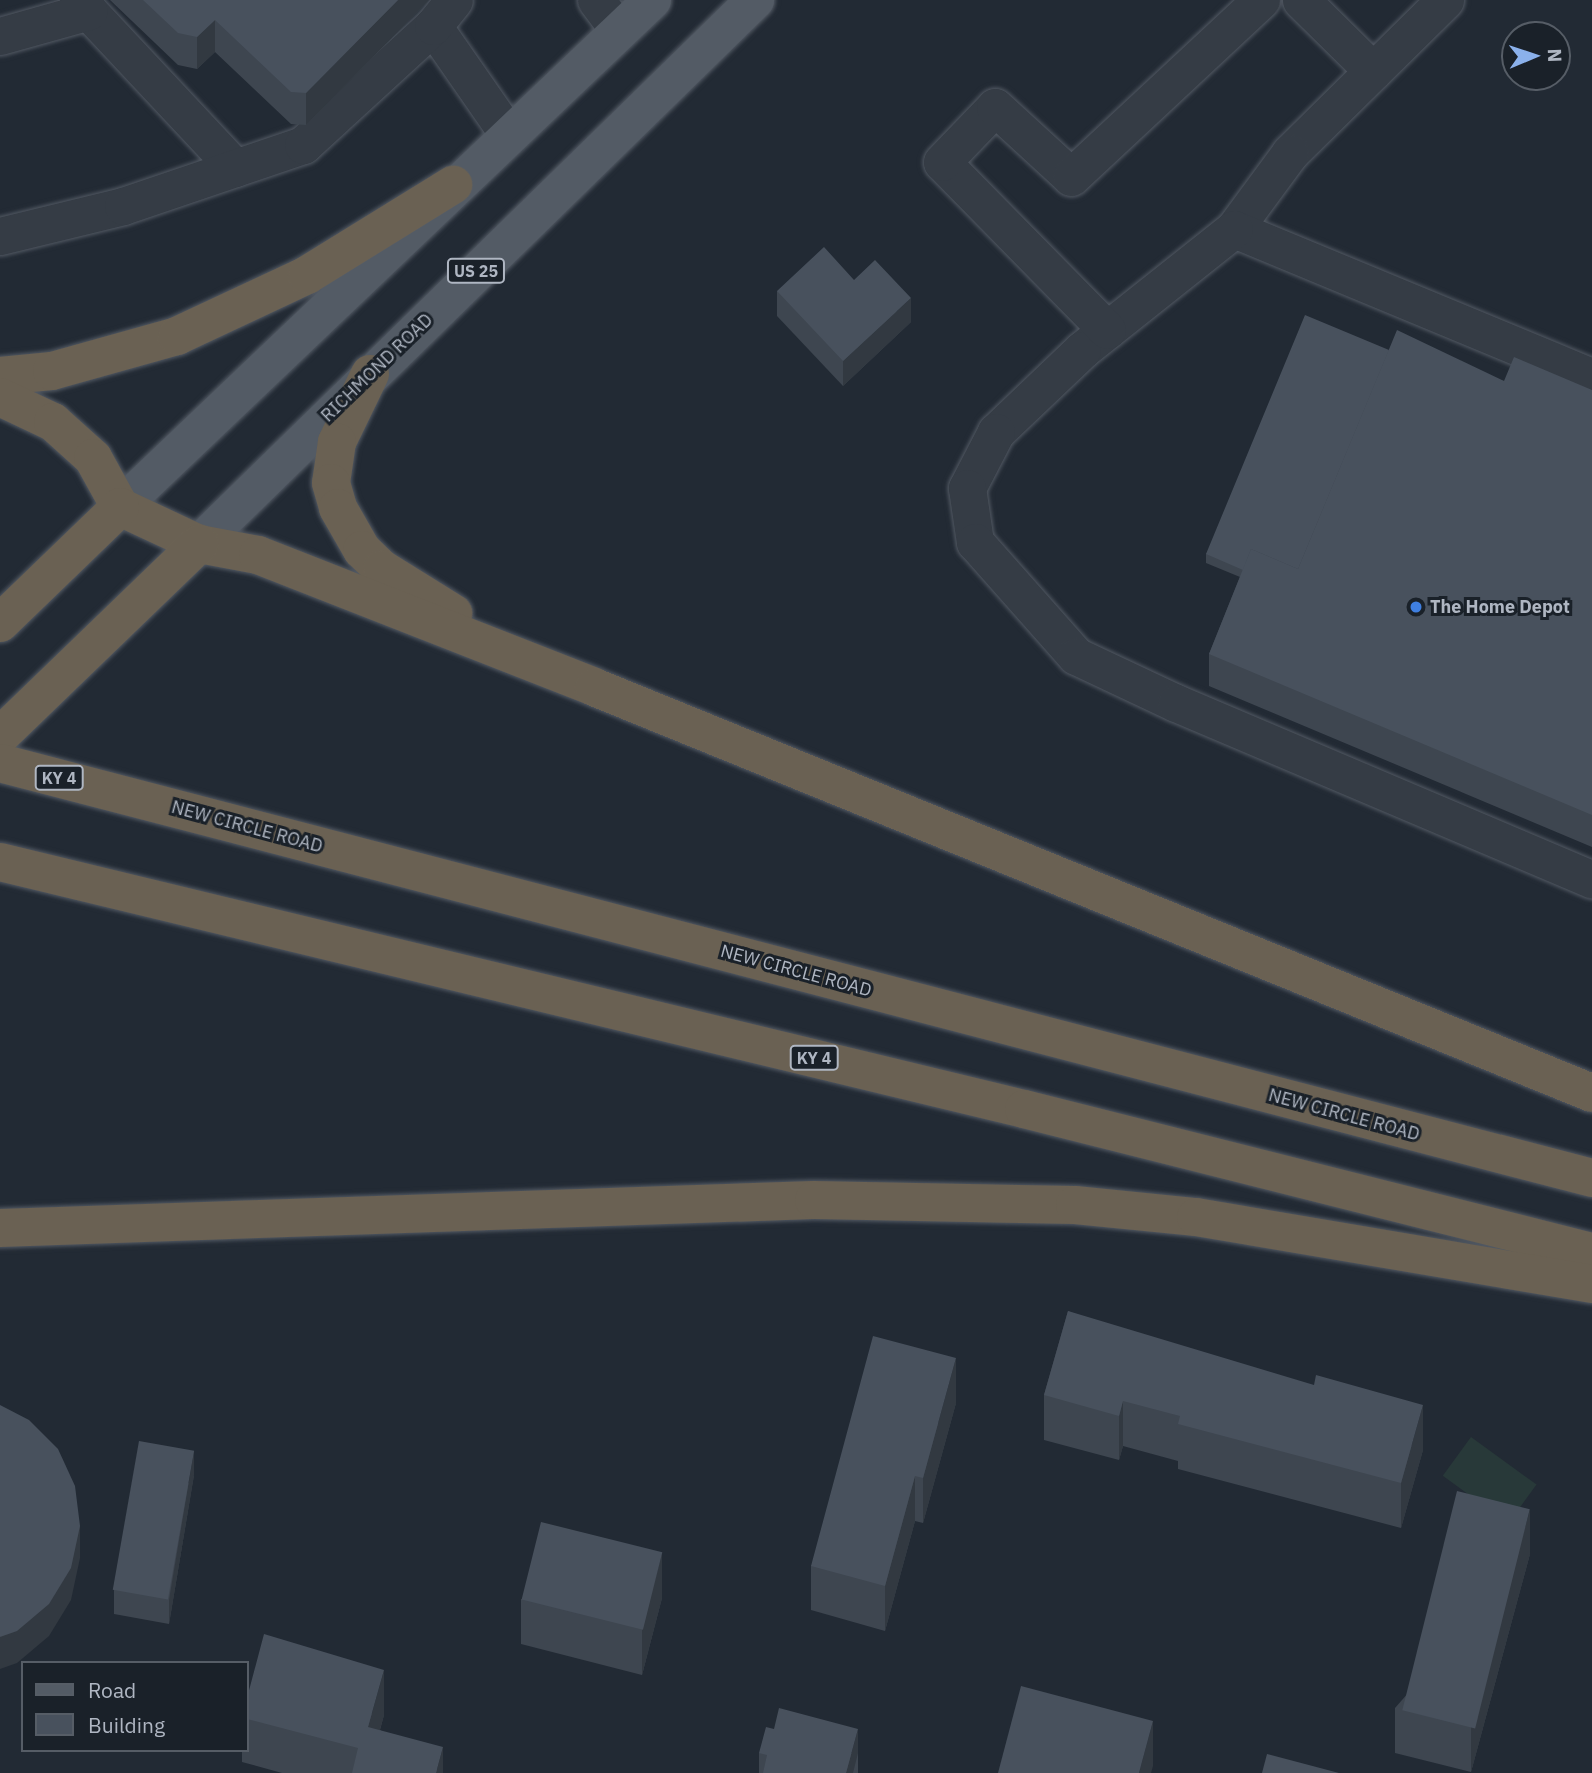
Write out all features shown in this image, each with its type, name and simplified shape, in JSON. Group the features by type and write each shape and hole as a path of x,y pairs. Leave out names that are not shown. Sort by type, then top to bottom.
{"highway":[{"path":"0,376 52,371 177,336 307,275 453,186"},
{"path":"370,374 337,442 331,482 348,531 362,550 414,593 594,687"},
{"path":"0,397 53,422 93,458 120,507 198,544 258,555 594,687 1592,1093"},
{"path":"0,623 120,507"},
{"name":"RICHMOND ROAD","path":"0,736 198,544"},
{"name":"NEW CIRCLE ROAD","path":"0,763 1592,1178"},
{"name":"KY 4","path":"18,866 1024,1109 1592,1252"},
{"path":"0,1228 814,1199 1076,1205 1196,1217 1592,1284"}],"main road":[{"path":"120,507 508,134 607,15 652,0"},
{"name":"RICHMOND ROAD","path":"198,544 755,0"}],"lane":[{"path":"1107,330 942,162 995,107 1070,177 1261,0"},
{"path":"1301,0 1373,71"},
{"path":"1445,0 1290,153 1234,229 1107,330 996,432 967,488 975,542 1076,656 1175,703 1592,880"},
{"path":"0,36 83,6 235,168"},
{"path":"0,236 123,206 303,145 444,13 508,134"},
{"path":"1234,229 1592,377"}],"shaded area":[{"path":"1471,1437 1537,1485 1508,1523 1443,1476"}],"building":[{"path":"143,0 398,0 306,93 291,92 215,20 197,37 178,33"},
{"path":"824,247 854,280 875,260 911,298 843,361 777,291"},
{"path":"1305,315 1389,350 1298,569 1251,549 1243,570 1206,554"},
{"name":"The Home Depot","path":"1397,330 1504,381 1514,357 1592,390 1592,815 1209,654 1251,549 1298,569"},
{"path":"1068,1311 1314,1385 1316,1375 1423,1405 1401,1483 1178,1424 1180,1416 1123,1401 1119,1416 1044,1395"},
{"path":"873,1336 956,1358 923,1478 915,1476 885,1586 811,1566"},
{"path":"0,1405 29,1420 58,1449 75,1486 80,1526 71,1568 49,1604 17,1631 0,1637"},
{"path":"139,1441 194,1451 168,1599 113,1590"},
{"path":"1457,1491 1530,1509 1475,1728 1402,1710"},
{"path":"541,1522 662,1552 643,1630 522,1600"},
{"path":"264,1634 384,1670 368,1727 443,1747 436,1773 352,1773 358,1748 248,1719 248,1694"},
{"path":"1021,1686 1153,1721 1139,1773 998,1773"},
{"path":"779,1708 858,1729 846,1773 763,1773 767,1755 759,1753 766,1727 774,1729"},
{"path":"1267,1754 1339,1773 1262,1773"}],"place":[{"name":"The Home Depot","path":"1416,607"}]}
